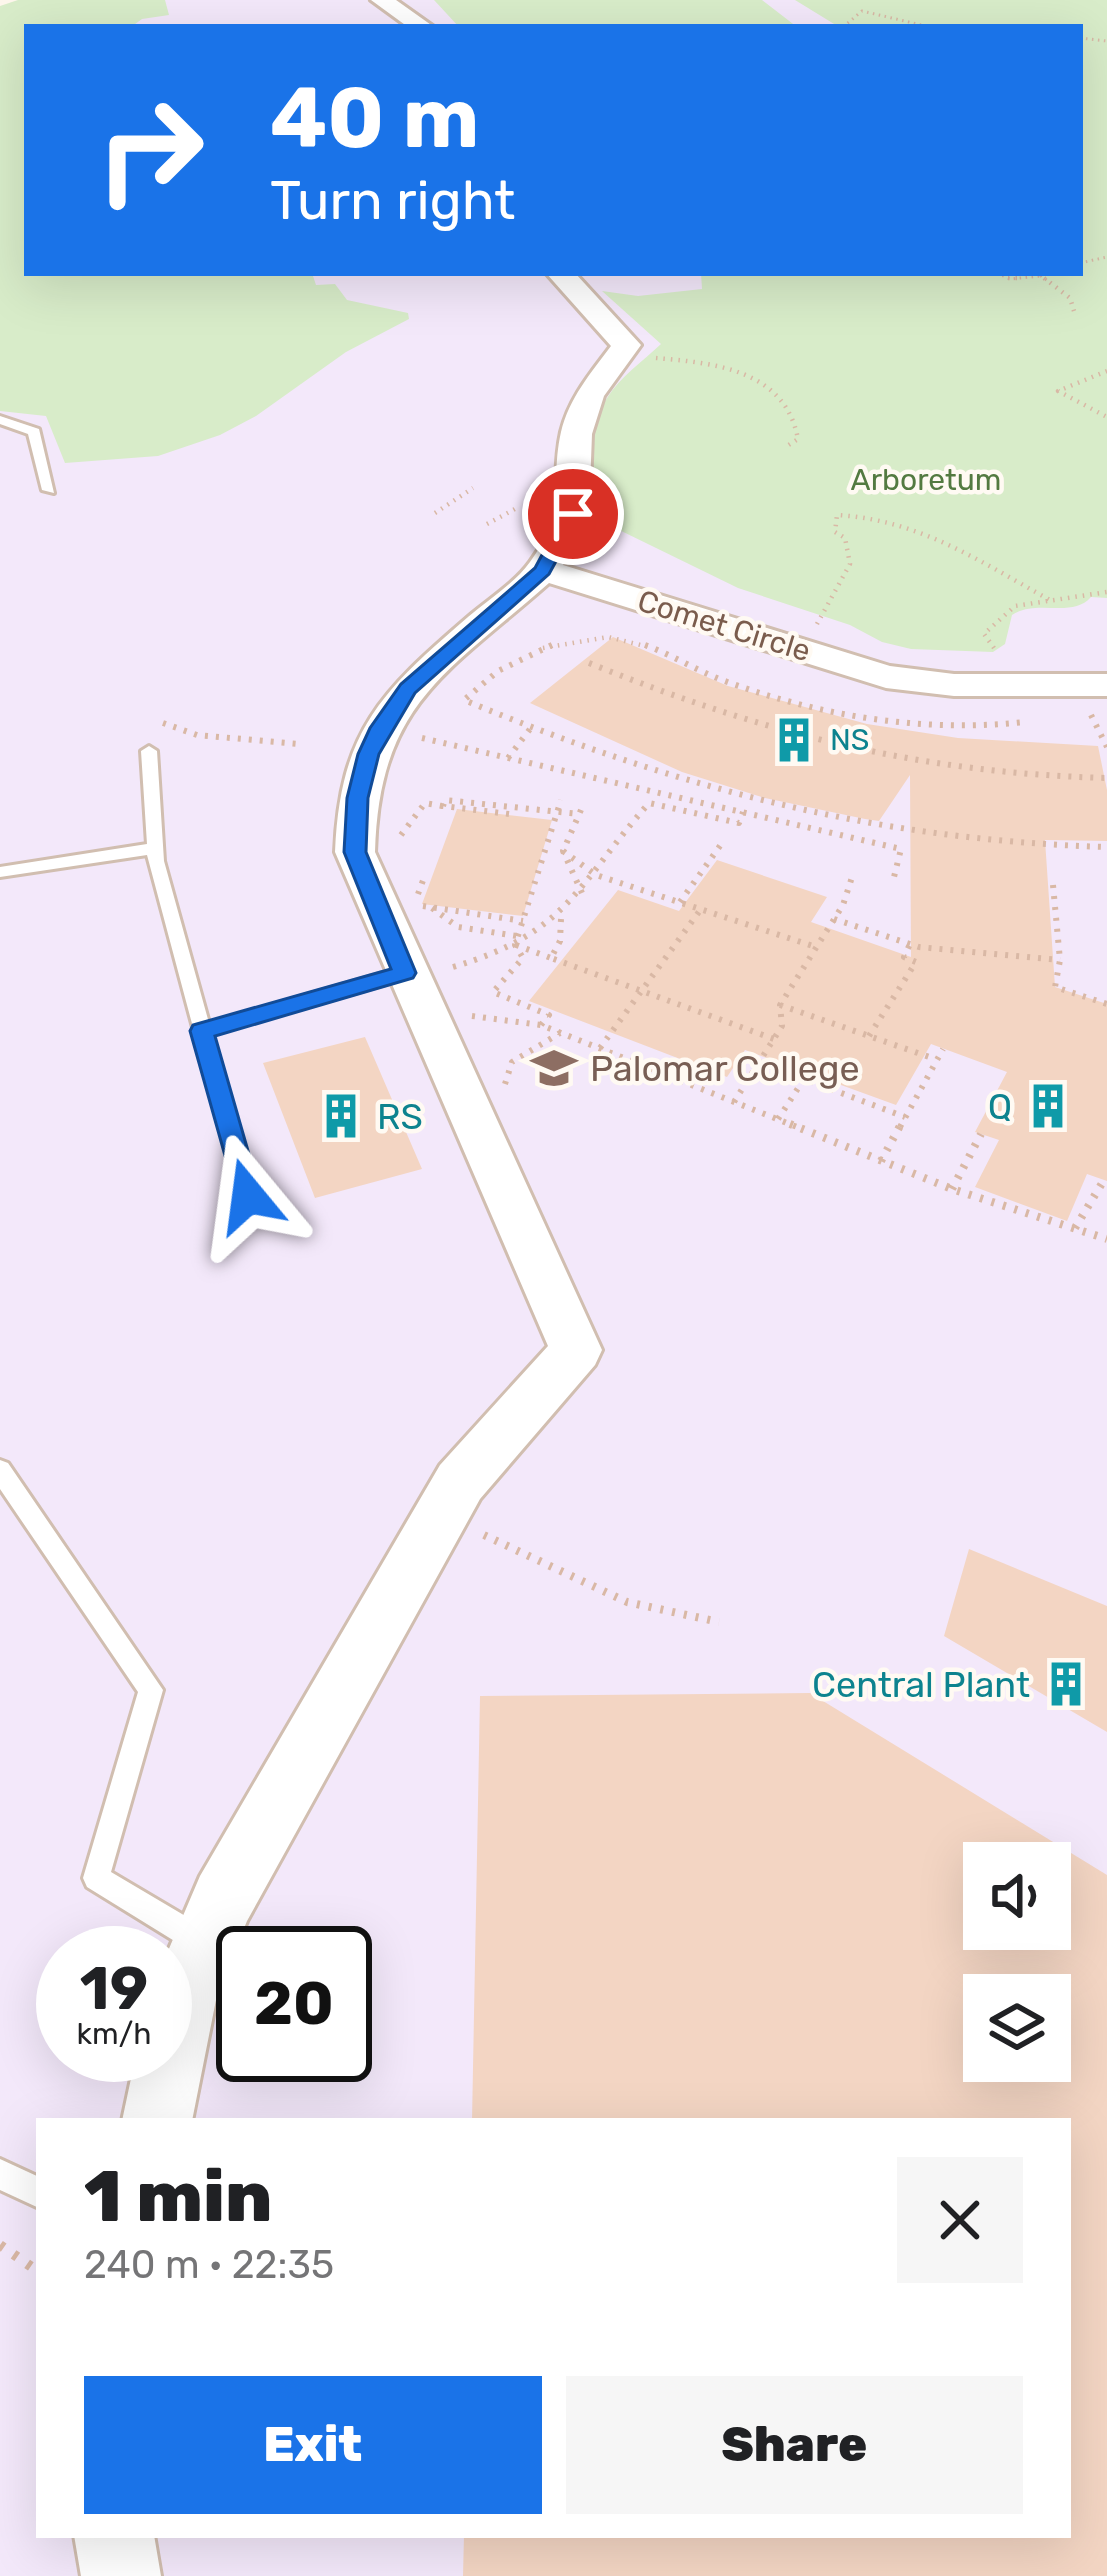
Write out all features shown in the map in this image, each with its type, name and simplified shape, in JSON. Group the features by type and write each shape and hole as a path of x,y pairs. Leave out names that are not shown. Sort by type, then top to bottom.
{"street":[{"path":"382,0 418,24"},
{"path":"158,2118 183,1995 224,1899 460,1483 576,1350 426,971 355,852 357,798 380,728 408,688 543,571 573,514 576,434 589,396 626,345 563,276"},
{"name":"Comet Circle","path":"543,571 886,676 1102,696"},
{"path":"115,2538 121,2576"}],"lane":[{"path":"0,420 34,432 49,490"},
{"path":"149,751 155,848 248,1196"},
{"path":"0,872 155,848"},
{"path":"202,1031 426,971"},
{"path":"0,1470 151,1690 96,1878 205,1943"},
{"path":"0,2174 36,2192"}],"path":[{"path":"847,24 862,11 917,24"},
{"path":"1004,276 1036,276"},
{"path":"1045,276 1070,298 1074,311"},
{"path":"657,346 653,358 718,362 752,371 776,395 797,428 798,439 787,446"},
{"path":"1107,371 1058,392 1107,417"},
{"path":"435,513 473,488"},
{"path":"488,524 514,509"},
{"path":"816,626 850,564 845,538 835,532 837,515 877,515 958,544 1050,600"},
{"path":"994,648 985,634 1015,606 1107,592"},
{"path":"1034,721 933,726 850,716 723,680 625,639 572,642 524,654 490,671 464,700 530,729 695,787 796,814 960,838 1107,847"},
{"path":"589,663 676,700 832,749 906,764 1107,778"},
{"path":"1102,696 1088,709 1107,747"},
{"path":"163,723 197,734 298,744"},
{"path":"508,758 530,729"},
{"path":"401,734 901,849 894,877"},
{"path":"442,806 445,800 579,814"},
{"path":"541,1025 549,1015 493,992 524,958 516,940 561,800"},
{"path":"426,971 516,940 560,919 649,802 739,823 743,812"},
{"path":"383,840 398,838 425,803 509,814"},
{"path":"581,893 563,851 584,803"},
{"path":"790,824 801,805"},
{"path":"680,902 722,843"},
{"path":"563,851 596,875 816,947"},
{"path":"734,1102 782,1026 780,1005 834,919 854,874"},
{"path":"424,875 414,905 523,921"},
{"path":"1053,885 1060,960 1054,987 1107,1004"},
{"path":"432,908 458,927 516,940 639,993 774,1039"},
{"path":"600,1048 701,909"},
{"path":"551,958 560,941 560,919"},
{"path":"834,919 910,944 1060,960"},
{"path":"869,1036 916,962 904,957 910,944"},
{"path":"780,1005 934,1059"},
{"path":"452,1013 541,1025 952,1189 1107,1239"},
{"path":"503,1093 512,1062 560,1033"},
{"path":"881,1161 943,1049"},
{"path":"759,1062 905,1117"},
{"path":"778,1119 804,1079"},
{"path":"952,1189 981,1134"},
{"path":"1075,1228 1104,1180"},
{"path":"477,1532 627,1602 718,1622"},
{"path":"0,2245 36,2270"}],"shaded area":[{"path":"54,0 1045,0 1055,24 39,24"},
{"name":"Palomar College","path":"1107,66 1107,2576 0,2576 0,85 24,276 1083,276"}],"green space":[{"path":"18,0 165,0 169,15 135,24 24,24 24,276 313,276 316,285 335,284 347,300 408,313 409,319 346,352 256,416 220,435 158,456 65,463 46,416 0,411 0,6"},
{"path":"434,0 762,0 793,24 456,24"},
{"name":"Arboretum","path":"795,0 1107,0 1107,598 1091,597 1074,607 1022,610 1012,615 1005,644 993,652 911,649 882,642 850,625 738,588 609,525 585,540 592,446 600,411 619,383 661,344 602,291 638,296 702,289 701,276 1083,276 1083,24 834,24"}],"building":[{"path":"613,637 728,686 867,724 958,738 1098,746 1107,790 1107,841 1045,840 1055,987 1107,1004 1107,1181 1087,1174 1067,1221 975,1187 999,1140 975,1132 1007,1072 931,1044 896,1105 745,1050 727,1077 529,1001 618,890 679,911 717,860 827,897 811,922 911,957 910,775 879,821 865,819 765,798 682,772 530,703"},
{"path":"457,809 552,820 523,916 422,904"},
{"name":"RS","path":"365,1037 422,1169 315,1198 263,1063"},
{"name":"Central Plant","path":"969,1549 1107,1606 1107,1732 944,1636"},
{"path":"810,1693 1053,1842 963,1842 963,1950 1071,1950 1071,1853 1107,1875 1107,2576 463,2576 464,2538 1071,2538 1071,2118 472,2118 480,1696"}],"place":[{"name":"NS","path":"794,740"},
{"name":"Palomar College","path":"554,1068"},
{"name":"Q","path":"1048,1106"},
{"name":"RS","path":"341,1116"},
{"name":"Central Plant","path":"1066,1684"}],"route":[{"path":"248,1196 202,1031 404,973 355,852 357,798 369,754 380,728 408,688 543,571 573,514"}]}
